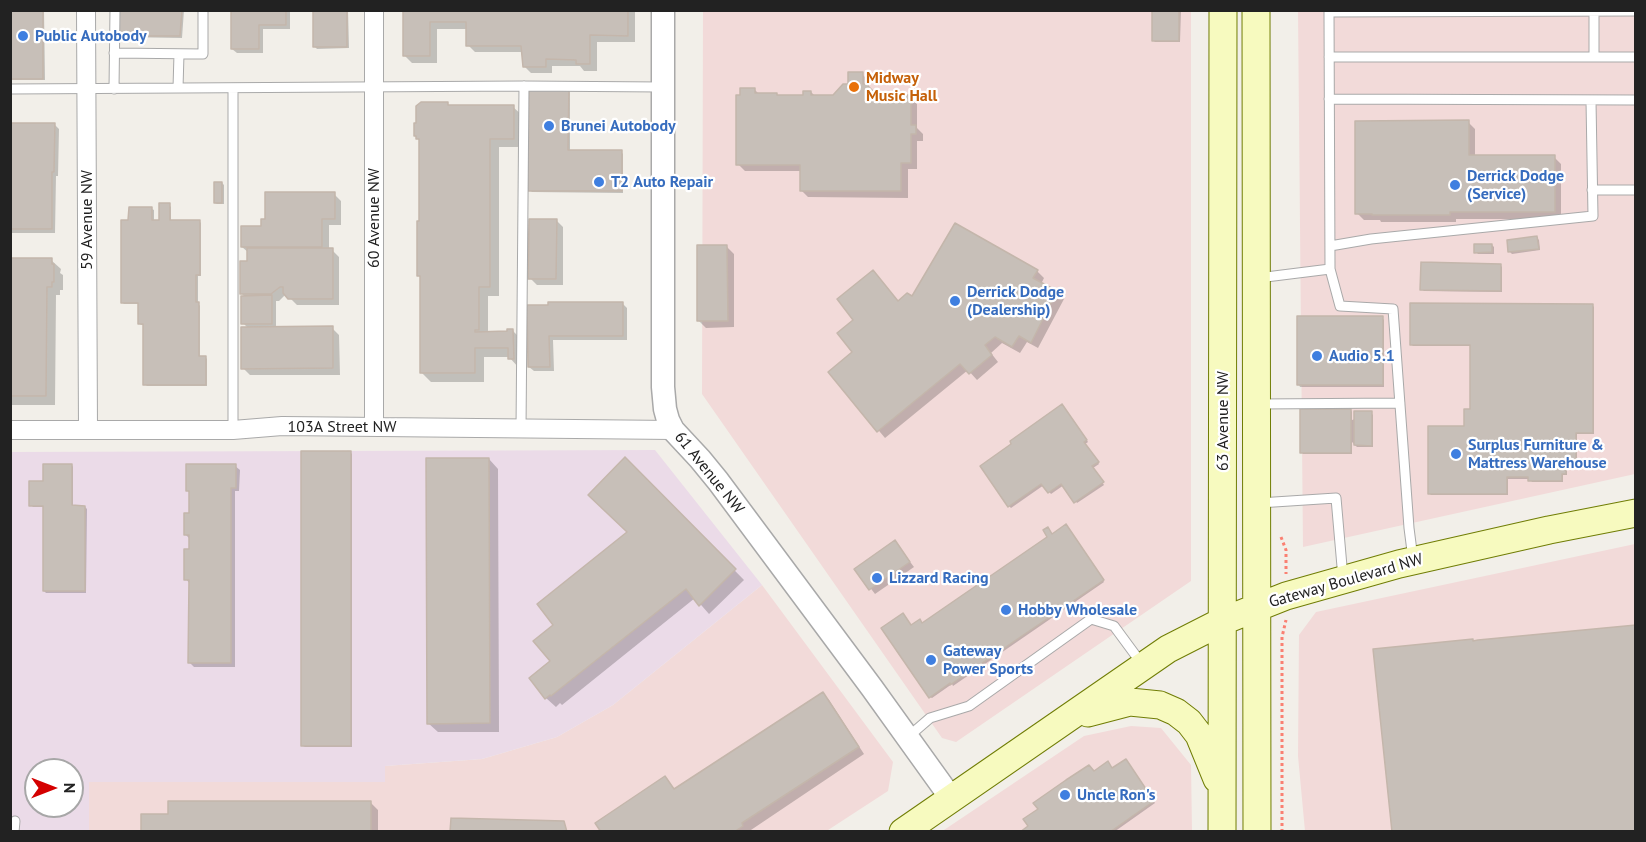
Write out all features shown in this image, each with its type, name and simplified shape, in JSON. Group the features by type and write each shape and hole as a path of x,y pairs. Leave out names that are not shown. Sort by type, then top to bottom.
{"main road":[{"name":"63 Avenue NW","path":"1222,831 1223,10"},
{"name":"63 Avenue NW","path":"1256,10 1257,831"},
{"name":"Gateway Boulevard NW","path":"903,831 1168,649 1223,621 1286,596 1413,561 1635,513"},
{"path":"1069,717 1130,702 1160,705 1176,712 1189,722 1199,735 1222,791"}],"street":[{"name":"59 Avenue NW","path":"86,10 88,430"},
{"name":"60 Avenue NW","path":"374,10 374,426"},
{"name":"61 Avenue NW","path":"663,10 663,387 665,409 673,430 709,469 951,798"},
{"name":"103A Street NW","path":"10,430 233,430 282,426 374,426 673,430"}],"lane":[{"path":"114,89 115,10"},
{"path":"114,53 203,54 204,10"},
{"path":"1413,561 1393,309 1340,306 1330,269 1329,12 1635,10"},
{"path":"1594,11 1594,57"},
{"path":"178,88 179,54"},
{"path":"1329,57 1635,57"},
{"path":"10,89 374,86 662,87"},
{"path":"521,429 524,86"},
{"path":"233,88 233,430"},
{"path":"1329,99 1635,100"},
{"path":"1330,246 1371,239 1593,216 1592,101"},
{"path":"1592,190 1635,190"},
{"path":"1256,278 1330,269"},
{"path":"1256,404 1400,403"},
{"path":"1256,503 1336,498 1343,580"},
{"path":"908,737 930,718 969,706 1091,619 1114,626 1143,666"},
{"path":"14,831 15,821"}],"path":[{"path":"1282,831 1282,637 1286,619"}],"shaded area":[{"path":"703,11 1191,11 1191,581 956,742 942,738 702,394"},
{"path":"1298,11 1635,11 1635,474 1303,547"},
{"path":"655,450 762,585 613,705 557,737 482,759 385,766 385,782 89,782 89,831 11,831 10,452"},
{"path":"1635,544 1635,831 1305,831 1298,756 1299,635 1316,612"},
{"path":"762,585 893,762 888,791 825,832 89,831 89,782 385,782 385,766 482,759 557,737 613,705"},
{"path":"1131,726 1161,728 1191,765 1192,831 941,832 1084,736"}],"building":[{"path":"10,10 43,10 43,79 10,79"},
{"path":"117,10 182,10 180,36 117,36"},
{"path":"231,10 286,10 286,25 259,25 259,49 231,49"},
{"path":"313,10 347,10 347,47 313,47"},
{"path":"403,10 628,10 628,36 590,35 590,64 576,64 576,60 546,59 546,67 523,67 521,46 466,46 466,22 430,22 430,56 403,56"},
{"path":"1152,10 1179,10 1179,41 1152,41"},
{"path":"848,72 863,72 863,84 866,84 877,95 911,95 911,125 916,125 916,134 911,134 911,163 901,163 901,191 800,191 800,165 736,165 736,95 740,95 740,88 755,88 755,93 777,93 777,95 803,95 803,91 811,91 811,95 833,95 843,84 848,84"},
{"path":"529,87 569,87 568,150 622,150 622,191 528,191"},
{"path":"421,102 448,102 448,105 514,105 514,139 490,139 490,287 479,287 479,330 475,332 513,329 514,359 508,359 508,348 475,348 475,373 420,373 420,276 417,276 419,139 414,136 414,123 416,123 416,106"},
{"name":"Derrick Dodge (Service)","path":"1469,120 1469,155 1555,155 1555,212 1450,212 1450,215 1355,214 1355,121"},
{"path":"10,123 55,123 52,229 10,229"},
{"path":"214,182 222,182 222,203 214,203"},
{"path":"265,192 335,192 335,219 322,219 322,247 241,247 241,226 261,226 261,219 265,219"},
{"path":"159,203 170,203 170,220 200,220 200,275 196,275 196,302 199,302 199,356 206,356 206,385 143,385 143,324 138,324 138,303 121,303 121,220 128,220 129,207 152,207 152,220 159,220"},
{"path":"529,219 557,219 556,279 528,279"},
{"path":"955,223 1038,270 1033,278 1057,291 1031,343 1019,336 1012,347 995,337 985,345 992,355 969,374 960,364 877,432 828,372 852,352 837,333 853,320 837,299 873,270 898,301 907,293 912,296"},
{"path":"1537,236 1539,249 1508,252 1507,240"},
{"path":"1474,244 1492,244 1492,252 1474,253"},
{"path":"697,245 727,245 728,321 697,321"},
{"path":"247,248 333,248 333,299 288,299 283,293 283,287 271,294 240,294 240,261 247,261"},
{"path":"10,258 52,258 52,264 54,264 54,282 52,282 52,287 47,287 46,396 10,396"},
{"path":"1421,262 1501,264 1501,291 1420,290"},
{"path":"272,295 272,324 241,324 241,296"},
{"path":"548,302 623,302 623,336 549,336 550,367 528,367 527,305 548,305"},
{"path":"1410,303 1593,304 1593,433 1576,433 1576,461 1562,461 1562,467 1566,467 1566,474 1562,474 1562,481 1528,481 1528,477 1507,477 1507,494 1428,494 1428,426 1464,426 1464,409 1470,409 1470,345 1410,345"},
{"path":"1297,316 1383,316 1383,385 1297,385"},
{"path":"333,326 333,368 241,369 241,327"},
{"path":"1062,404 1087,440 1084,442 1099,462 1092,466 1104,482 1074,503 1061,484 1048,493 1041,484 1008,507 980,466 1011,444 1010,441"},
{"path":"1300,409 1351,409 1351,453 1300,453"},
{"path":"1354,411 1372,411 1372,446 1354,445"},
{"path":"301,451 351,451 351,746 301,746"},
{"path":"625,457 736,569 699,606 686,589 545,699 529,678 550,661 533,641 553,625 537,604 627,532 588,495"},
{"path":"426,458 489,458 490,723 427,724"},
{"path":"43,464 72,464 72,505 85,506 85,591 43,591 43,506 29,506 29,481 43,481"},
{"path":"186,464 236,464 236,488 231,488 231,663 188,663 189,580 184,580 184,549 189,549 189,535 184,535 184,513 189,513"},
{"path":"1066,524 1104,580 929,698 881,628 903,613 911,625 920,619 922,623 1047,537 1043,530 1048,527 1052,534"},
{"path":"895,540 910,562 869,590 854,569"},
{"path":"1636,625 1636,832 1392,832 1373,649"},
{"path":"823,692 859,747 742,823 743,826 734,832 601,832 595,823 665,776 674,789"},
{"path":"1126,759 1154,801 1110,832 1020,832 1028,826 1023,819 1038,809 1033,803 1066,780 1089,765 1094,771 1108,761 1112,768"},
{"path":"168,801 371,801 371,832 141,832 141,814 168,814"},
{"path":"451,818 564,821 567,832 450,832"}],"place":[{"name":"Public Autobody","path":"23,36"},
{"name":"Midway Music Hall","path":"854,87"},
{"name":"Brunei Autobody","path":"549,126"},
{"name":"T2 Auto Repair","path":"599,182"},
{"name":"Derrick Dodge (Service)","path":"1455,185"},
{"name":"Derrick Dodge (Dealership)","path":"955,301"},
{"name":"Audio 5.1","path":"1317,356"},
{"name":"Surplus Furniture & Mattress Warehouse","path":"1456,454"},
{"name":"Lizzard Racing","path":"877,578"},
{"name":"Hobby Wholesale","path":"1006,610"},
{"name":"Gateway Power Sports","path":"931,660"},
{"name":"Uncle Ron's","path":"1065,795"}]}
